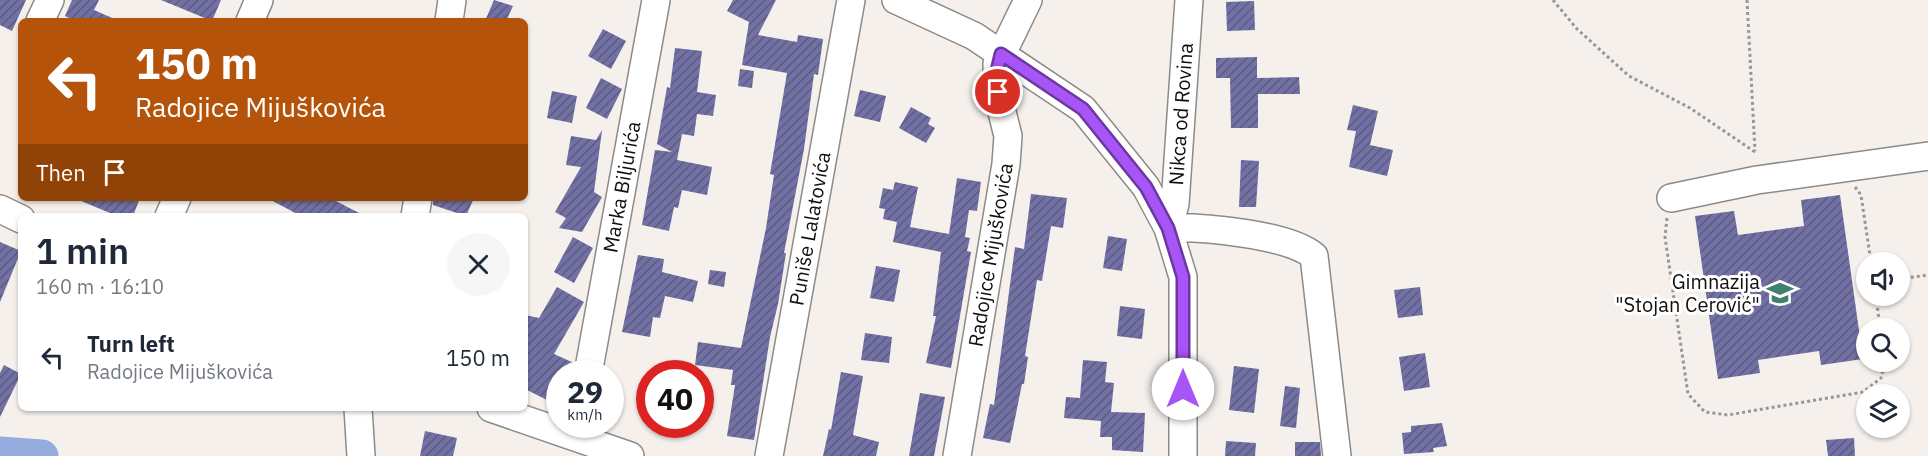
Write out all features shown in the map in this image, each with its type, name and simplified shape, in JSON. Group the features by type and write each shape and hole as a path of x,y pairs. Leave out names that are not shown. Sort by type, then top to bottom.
{"street":[{"path":"41,18 50,0"},
{"path":"251,18 259,0"},
{"path":"450,18 453,0"},
{"name":"Marka Biljurića","path":"591,360 656,0"},
{"name":"Puniše Lalatovića","path":"769,456 852,0"},
{"path":"896,0 974,36 1083,109 1146,187 1168,228 1183,277 1183,456"},
{"name":"Radojice Mijuškovića","path":"957,456 1006,164 1008,136 996,75 1001,54 1028,0"},
{"name":"Nikca od Rovina","path":"1168,228 1175,204 1189,0"},
{"path":"1670,206 1757,180 1928,156"},
{"path":"0,210 18,218"},
{"path":"1168,228 1201,227 1298,245 1314,256 1337,456"},
{"path":"358,411 361,456"},
{"path":"499,411 630,456"}],"path":[{"path":"1553,0 1577,29 1629,76 1690,108 1755,152"},
{"path":"1747,0 1757,180"},
{"path":"1854,184 1861,195 1870,252"},
{"path":"1670,206 1665,220 1665,237 1688,394 1706,412 1728,415 1863,392 1881,378 1882,372"},
{"path":"1910,277 1928,274"}],"building":[{"path":"0,0 26,0 12,31 0,25"},
{"path":"72,0 99,0 94,10 112,18 69,18 65,16"},
{"path":"161,0 221,0 213,18 205,18"},
{"path":"494,0 513,6 507,18 486,18"},
{"path":"733,0 776,0 758,35 797,42 798,35 823,39 818,75 814,74 804,149 784,253 786,253 778,304 770,337 754,440 727,436 735,385 731,385 733,370 714,368 714,360 696,360 698,342 741,348 766,228 774,175 770,174 787,73 742,65 749,22 727,11"},
{"path":"1254,1 1255,30 1227,31 1226,2"},
{"path":"603,29 626,41 611,69 588,56"},
{"path":"675,48 702,51 697,92 716,95 713,116 697,114 694,136 682,134 677,160 712,167 707,195 682,190 678,208 674,207 669,231 642,225 655,150 672,152 657,144 667,87 670,88"},
{"path":"1257,57 1257,78 1299,77 1300,94 1258,94 1258,128 1231,128 1230,78 1216,78 1216,58"},
{"path":"740,69 754,71 752,88 738,86"},
{"path":"601,78 622,89 607,119 586,108"},
{"path":"860,90 886,96 880,122 854,116"},
{"path":"552,91 577,96 572,123 547,118"},
{"path":"1353,105 1378,111 1370,145 1393,150 1387,176 1349,167 1356,131 1347,130"},
{"path":"911,107 931,118 928,124 935,128 926,143 899,128"},
{"path":"602,130 594,192 602,197 582,232 559,228 566,218 555,212 581,167 566,165 571,136 596,140"},
{"path":"1241,160 1259,161 1256,207 1239,207"},
{"path":"957,178 981,182 977,211 969,210 965,237 970,238 967,251 971,252 951,368 926,363 936,316 933,316 941,252 893,242 897,222 883,219 885,209 879,208 883,188 893,190 895,182 918,187 910,227 949,234"},
{"path":"1031,194 1067,198 1063,228 1051,226 1042,281 1037,280 1025,356 1028,357 1024,384 1022,384 1010,443 983,438 990,404 994,405 1015,247 1024,249"},
{"name":"Gimnazija \"Stojan Cerović\"","path":"1840,195 1857,318 1856,360 1821,365 1819,351 1758,360 1760,373 1718,379 1695,216 1734,211 1738,235 1804,226 1801,200"},
{"path":"81,201 139,201 134,213 110,213"},
{"path":"273,201 336,201 359,213 295,213"},
{"path":"433,201 473,201 467,213 457,213 433,205"},
{"path":"1108,236 1127,239 1122,271 1103,268"},
{"path":"573,237 593,248 574,283 554,272"},
{"path":"0,242 18,250 18,258 0,302"},
{"path":"638,255 664,259 662,272 698,281 693,302 665,296 660,318 653,317 650,337 622,332"},
{"path":"876,266 900,270 894,302 870,298"},
{"path":"710,270 726,272 724,287 708,284"},
{"path":"557,287 584,302 554,354 567,360 546,360 546,400 528,390 528,316 539,318"},
{"path":"1420,287 1423,315 1398,318 1394,290"},
{"path":"1120,306 1145,309 1142,339 1117,336"},
{"path":"865,333 892,337 889,363 861,360"},
{"path":"1425,353 1430,387 1404,391 1399,357"},
{"path":"1083,360 1107,362 1105,382 1114,383 1111,412 1145,413 1143,452 1112,450 1112,437 1100,437 1101,421 1064,418 1066,397 1080,398"},
{"path":"4,365 18,372 18,380 0,417 0,373"},
{"path":"1234,366 1259,369 1254,413 1229,410"},
{"path":"841,372 863,376 853,435 879,442 876,456 823,456 829,429 831,430"},
{"path":"1285,386 1300,388 1296,428 1280,426"},
{"path":"920,393 945,397 934,456 909,456"},
{"path":"1442,423 1447,446 1433,448 1434,452 1404,454 1402,433 1411,432 1411,426"},
{"path":"425,431 457,438 453,456 420,456"},
{"path":"1854,438 1855,456 1828,456 1826,440"},
{"path":"1226,441 1256,443 1255,456 1225,456"},
{"path":"1295,442 1320,442 1321,456 1295,456"}],"waterway":[{"path":"0,453 42,456"}],"place":[{"name":"Gimnazija \"Stojan Cerović\"","path":"1780,293"}],"route":[{"path":"998,92 996,75 1001,54 1083,109 1146,187 1168,228 1183,277 1183,389"}]}
